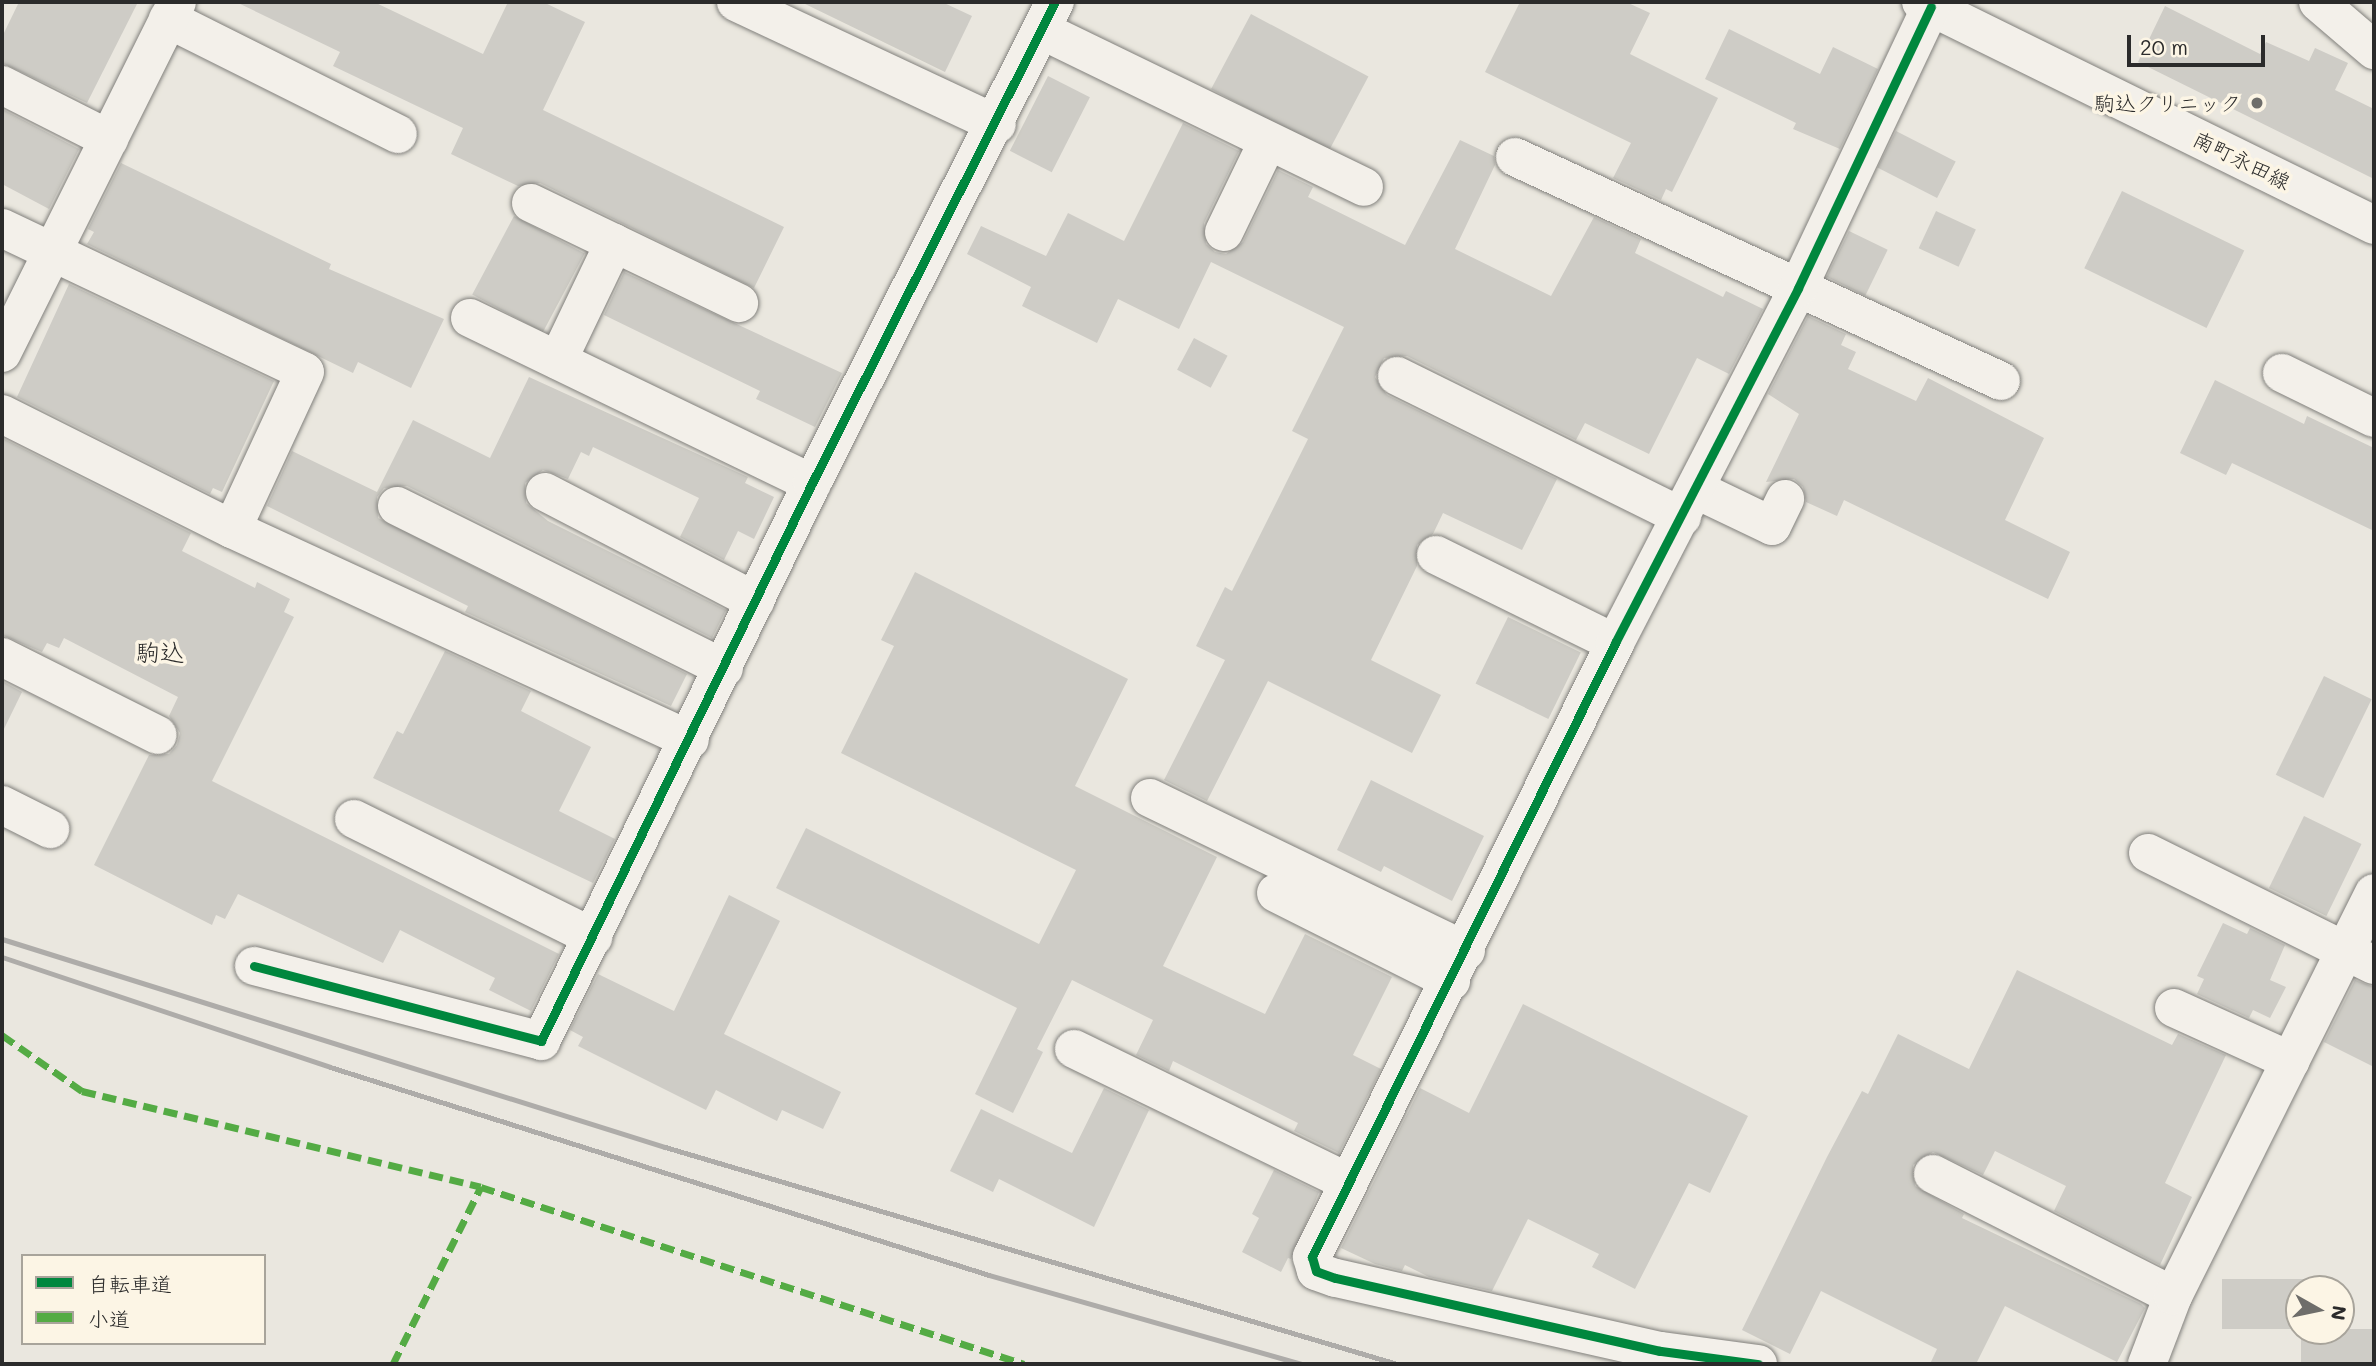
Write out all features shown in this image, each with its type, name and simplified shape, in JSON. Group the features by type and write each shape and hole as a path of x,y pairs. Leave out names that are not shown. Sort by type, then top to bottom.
{"street":[{"path":"736,2 997,124"},
{"path":"2318,2 2374,50"},
{"path":"1758,1364 1660,1351 1316,1271 1312,1257 1458,966 1615,643 1798,288 1926,4"},
{"name":"南町永田線","path":"1926,4 2374,225"},
{"path":"2,353 173,10 398,134"},
{"path":"254,966 541,1041 690,740 812,483 997,124 1048,16 1268,141 1364,187"},
{"path":"2,85 109,139"},
{"path":"1224,232 1268,141"},
{"path":"1515,157 2001,381"},
{"path":"531,203 739,303"},
{"path":"2,228 305,372 232,529"},
{"path":"558,360 614,243"},
{"path":"470,318 812,483"},
{"path":"2282,373 2374,418"},
{"path":"1397,376 1689,503 1772,526 1785,499"},
{"path":"2,414 232,529 690,740"},
{"path":"545,492 755,601"},
{"path":"397,506 724,668"},
{"path":"1436,555 1615,643"},
{"path":"2,657 158,735"},
{"path":"1150,798 1458,966"},
{"path":"2,805 50,829"},
{"path":"354,820 593,937"},
{"path":"2148,853 2360,958"},
{"path":"1276,893 1458,966"},
{"path":"2147,1364 2173,1296 2291,1061 2360,958 2374,894"},
{"path":"2174,1008 2291,1061"},
{"path":"1074,1049 1348,1182"},
{"path":"1933,1174 2173,1296"}],"building":[{"path":"19,2 138,2 87,103 2,63 2,37"},
{"path":"236,2 374,2 483,54 508,2 543,2 585,22 543,110 784,227 754,288 540,183 518,186 451,154 463,128 333,66 340,52"},
{"path":"801,2 942,2 972,16 945,72"},
{"path":"1520,2 1626,2 1650,13 1630,54 1718,98 1672,192 1666,189 1661,200 1613,178 1631,143 1485,72"},
{"path":"2165,6 2260,54 2266,42 2309,61 2315,48 2348,63 2335,90 2374,109 2374,179 2138,62"},
{"path":"1251,14 1368,76 1329,151 1211,89"},
{"path":"1729,29 1820,74 1833,47 1878,69 1840,149 1793,129 1796,123 1705,79"},
{"path":"1048,76 1090,97 1052,172 1010,151"},
{"path":"2,109 79,149 49,209 2,184"},
{"path":"1183,123 1239,151 1204,223 1206,244 1215,252 1226,254 1243,242 1278,170 1313,187 1308,197 1405,245 1460,140 1494,156 1495,165 1455,249 1551,296 1594,217 1641,239 1635,253 1723,297 1726,291 1763,309 1729,374 1697,358 1649,454 1585,423 1576,440 1407,356 1384,358 1375,377 1387,395 1557,479 1522,550 1443,513 1433,534 1417,545 1417,566 1371,660 1441,695 1412,753 1268,681 1207,801 1164,780 1225,660 1196,646 1225,587 1232,591 1308,439 1292,431 1344,327 1211,262 1179,329 1118,299 1097,343 1022,306 1031,287 967,254 981,226 1046,256 1068,213 1124,241"},
{"path":"1896,131 1956,161 1937,198 1877,168"},
{"path":"121,163 331,264 329,269 444,319 411,388 358,362 353,373 87,244 94,232 88,229"},
{"path":"2122,191 2244,251 2207,328 2084,268"},
{"path":"1936,211 1976,230 1959,267 1919,248"},
{"path":"514,216 585,254 543,332 472,295"},
{"path":"1849,231 1888,250 1865,296 1827,277"},
{"path":"624,272 842,373 815,427 756,399 760,391 604,315"},
{"path":"69,284 274,381 222,492 213,488 210,494 17,397"},
{"path":"1808,316 1846,334 1841,345 1856,352 1848,369 1916,401 1928,378 2044,438 2005,520 2070,552 2048,599 1844,500 1837,516 1806,502 1803,487 1794,479 1766,482 1799,414 1768,394"},
{"path":"1194,338 1228,356 1211,388 1177,370"},
{"path":"529,377 748,477 745,483 774,497 754,539 738,531 724,560 680,537 699,498 593,447 589,456 581,452 568,479 543,470 525,483 526,503 548,521 726,610 712,638 407,486 384,488 377,497 378,518 687,674 671,706 465,612 468,606 267,506 292,451 377,492 413,420 490,458"},
{"path":"2215,380 2304,424 2307,416 2374,448 2374,531 2232,463 2226,475 2180,453"},
{"path":"2,438 191,533 182,551 255,588 257,582 290,599 284,612 294,617 212,781 559,954 531,1011 489,990 495,978 400,930 383,963 238,894 225,919 216,915 212,925 94,865 149,755 169,754 177,745 180,733 169,716 178,697 64,638 59,648 47,643 42,652 2,635"},
{"path":"915,572 1128,679 1075,786 1217,857 1163,966 1265,1014 1305,934 1392,977 1353,1055 1381,1069 1339,1153 1294,1131 1298,1123 1173,1061 1169,1071 1136,1055 1153,1020 1072,980 1037,1049 1043,1052 1013,1113 975,1094 1017,1008 776,888 806,828 1039,944 1076,870 841,753 894,646 881,640"},
{"path":"1508,617 1581,653 1548,719 1476,684"},
{"path":"445,651 531,691 521,711 591,747 559,811 615,839 593,883 373,778 397,731 403,734"},
{"path":"2324,676 2372,699 2323,798 2276,775"},
{"path":"2,681 22,692 2,733"},
{"path":"1371,780 1484,836 1452,901 1384,866 1381,872 1337,850"},
{"path":"2304,816 2362,844 2326,916 2269,888"},
{"path":"729,895 780,921 724,1034 841,1092 823,1129 782,1110 777,1121 716,1090 706,1110 578,1046 583,1037 570,1030 598,974 674,1011"},
{"path":"2223,923 2247,934 2250,928 2285,945 2270,980 2286,987 2270,1018 2253,1010 2249,1018 2197,994 2204,979 2197,976"},
{"path":"2017,970 2172,1045 2178,1034 2226,1055 2165,1183 2192,1197 2160,1265 2054,1211 2066,1186 1995,1151 1983,1175 1933,1152 1913,1165 1915,1186 1964,1214 1962,1218 2141,1304 2145,1308 2117,1362 2005,1306 1976,1364 1930,1364 1937,1349 1821,1291 1790,1354 1742,1330 1827,1157 1862,1091 1868,1094 1898,1034 1969,1069"},
{"path":"2355,980 2374,987 2374,1067 2324,1042"},
{"path":"1523,1004 1748,1116 1710,1193 1689,1183 1635,1289 1592,1267 1599,1254 1528,1219 1492,1291 1429,1277 1405,1265 1402,1271 1375,1264 1341,1248 1420,1088 1469,1113"},
{"path":"1104,1088 1149,1110 1094,1227 999,1179 993,1192 950,1171 981,1109 1072,1153"},
{"path":"1274,1170 1319,1192 1291,1259 1288,1258 1281,1272 1242,1252 1259,1218 1252,1214"},
{"path":"2222,1279 2285,1279 2285,1329 2222,1329"},
{"path":"2355,1329 2374,1329 2374,1364 2301,1364 2301,1345 2355,1345"}],"railway":[{"path":"2,939 665,1147 1397,1364"},
{"path":"2,957 330,1067 989,1275 1302,1364"}],"marked path":[{"path":"2,1035 82,1091 481,1187 1024,1364"},
{"path":"393,1364 481,1187"}],"cycle path":[{"path":"254,966 541,1041 812,483 1055,2"},
{"path":"1758,1364 1660,1351 1335,1278 1316,1271 1312,1257 1615,643 1798,288 1931,7"}],"place":[{"name":"駒込クリニック","path":"2257,103"}],"district":[{"name":"駒込","path":"160,652"}]}
